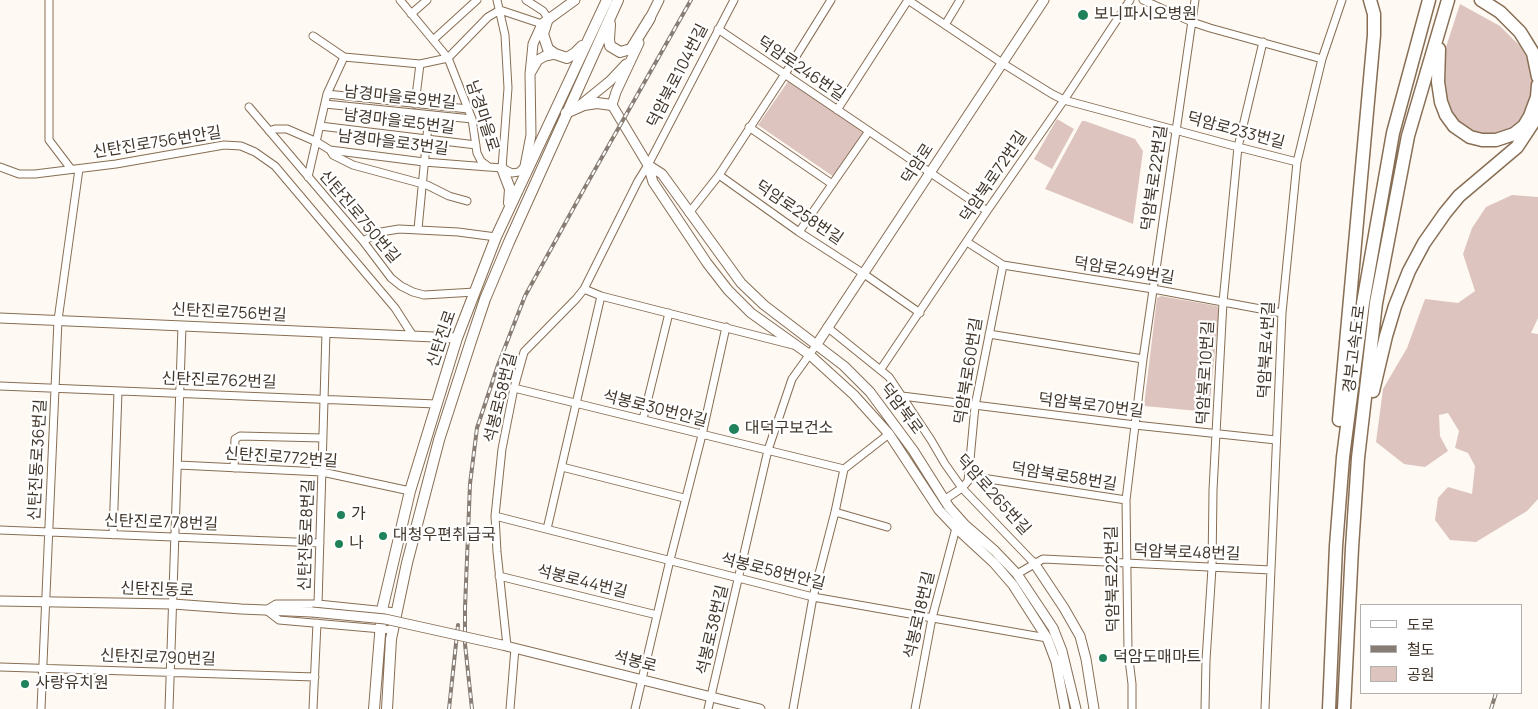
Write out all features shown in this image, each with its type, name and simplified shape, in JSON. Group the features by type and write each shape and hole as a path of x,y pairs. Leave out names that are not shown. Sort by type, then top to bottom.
{"highway":[{"path":"1336,546 1339,428 1374,35 1374,14 1370,0"},
{"path":"1481,0 1500,12 1520,32 1533,53 1538,77"},
{"path":"1495,0 1523,23 1538,46"},
{"name":"경부고속도로","path":"1329,709 1336,546 1343,457 1363,303 1392,133 1429,1"},
{"path":"1447,4 1440,39 1438,89 1443,109 1459,131 1470,137 1482,140 1502,139 1514,134 1524,126 1530,116 1538,85"},
{"name":"경부고속도로","path":"1344,709 1357,477 1376,303 1408,136 1447,4"},
{"path":"1357,477 1386,336 1394,306 1413,263 1431,232 1452,205 1513,151 1526,135 1538,115"}],"main road":[{"name":"신탄진로","path":"374,709 382,610 410,491 457,338 496,237 607,0"},
{"name":"신탄진로","path":"387,709 396,612 439,440 485,299 566,113 618,0"},
{"path":"612,12 610,46 620,52 632,49 650,18"},
{"path":"543,23 545,44 555,54 567,58 587,42"},
{"path":"566,113 597,103 612,104"},
{"path":"502,168 510,189 508,210"},
{"path":"401,529 404,542 403,556 410,554"}],"street":[{"path":"49,0 49,140 75,169"},
{"name":"남경마을로","path":"400,0 448,58 472,119 476,145 481,161 489,167 502,168 508,172 516,173 526,164"},
{"path":"411,14 427,0"},
{"path":"433,40 477,0"},
{"path":"497,0 505,35 508,88 502,168"},
{"path":"520,186 531,135 530,56 533,44 543,23 542,11 526,0"},
{"path":"313,36 344,57 420,64 448,58 488,17 500,10 543,23 575,0"},
{"path":"612,104 659,0"},
{"name":"덕암북로104번길","path":"648,165 734,0"},
{"path":"689,213 719,174 831,0"},
{"path":"837,110 908,0"},
{"name":"덕암로233번길","path":"908,0 1002,63 1064,100 1297,162"},
{"path":"945,25 960,0"},
{"name":"덕암로","path":"817,344 1044,0"},
{"name":"덕암북로72번길","path":"881,369 1130,0"},
{"path":"1143,0 1192,22 1322,59"},
{"name":"덕암북로22번길","path":"1132,709 1132,684 1128,652 1126,500 1143,359 1195,0"},
{"name":"덕암북로4번길","path":"1265,709 1282,313 1297,162 1322,59 1342,0"},
{"name":"덕암로246번길","path":"718,29 987,211"},
{"name":"덕암북로10번길","path":"1205,709 1212,568 1213,490 1223,302 1238,147 1263,42"},
{"path":"530,74 531,69 538,60 555,54"},
{"path":"308,177 328,94 344,57"},
{"path":"577,108 610,81 632,58"},
{"path":"416,104 420,64"},
{"path":"328,94 468,109"},
{"name":"남경마을로9번길","path":"325,104 472,119"},
{"name":"덕암북로","path":"612,104 648,165 653,182 728,290 751,312 810,355 854,395 889,434 939,510 994,563 1013,585 1047,638 1056,662 1065,709"},
{"name":"신탄진로750번길","path":"249,107 363,241 391,278 401,286 424,295 475,292"},
{"path":"418,229 429,115"},
{"name":"남경마을로5번길","path":"320,126 476,145"},
{"path":"749,127 832,184"},
{"name":"남경마을로3번길","path":"269,131 275,128 287,129 330,150 424,162 489,167"},
{"path":"799,232 869,131"},
{"name":"신탄진로756번안길","path":"0,167 19,174 75,169 224,145 241,146 255,152 275,166 395,308 414,336"},
{"path":"330,150 333,155 353,165 427,185 448,196 467,201"},
{"name":"덕암북로","path":"648,165 662,174 741,283 764,305 844,366 870,392 914,450 944,500 966,525 1017,574 1053,628 1062,651 1076,709"},
{"name":"석봉로58번길","path":"510,709 508,646 495,516 502,449 514,388 524,352 576,300 584,289 638,181 648,165"},
{"name":"신탄진동로36번길","path":"41,709 58,320 75,169"},
{"name":"덕암로258번길","path":"719,174 799,232 920,313"},
{"path":"363,241 381,232 399,229 418,229 496,237"},
{"name":"덕암로249번길","path":"967,242 1003,265 1153,289 1282,313"},
{"name":"덕암북로60번길","path":"944,500 962,488 968,481 975,406 1003,265"},
{"path":"584,289 601,296 796,346"},
{"path":"547,529 601,296"},
{"path":"643,419 669,313"},
{"name":"신탄진로756번길","path":"0,318 457,338"},
{"path":"169,709 182,326"},
{"path":"635,709 726,327"},
{"name":"덕암로265번길","path":"828,327 881,369 902,396 962,488 1034,563 1080,636 1086,659 1094,709"},
{"name":"신탄진동로8번길","path":"318,604 326,332"},
{"path":"988,334 1143,359"},
{"name":"석봉로38번길","path":"708,709 740,578 768,450 792,379 817,344"},
{"name":"신탄진로762번길","path":"0,386 436,404"},
{"name":"석봉로30번안길","path":"514,388 844,470"},
{"path":"113,535 118,391"},
{"name":"덕암북로70번길","path":"902,396 1135,425 1276,440"},
{"path":"793,709 813,597 844,470 889,434"},
{"path":"234,468 235,439 240,436 323,438"},
{"name":"신탄진로772번길","path":"178,465 322,472 410,491"},
{"path":"562,467 684,498"},
{"name":"덕암북로58번길","path":"969,476 1126,500"},
{"path":"835,512 887,526"},
{"name":"석봉로58번안길","path":"495,516 813,597 1047,638"},
{"name":"석봉로18번길","path":"915,709 932,618 956,528"},
{"name":"신탄진로778번길","path":"0,530 320,543"},
{"name":"덕암북로48번길","path":"1017,574 1043,559 1271,570"},
{"name":"석봉로44번길","path":"500,576 657,616"},
{"name":"신탄진동로","path":"0,600 173,604 312,612"},
{"path":"393,630 278,620 266,610 276,604 318,604 396,612"},
{"name":"석봉로","path":"312,612 385,619 508,646 760,709"},
{"path":"313,709 317,623"},
{"name":"신탄진로790번길","path":"0,667 315,677"}],"green space":[{"path":"1460,4 1500,26 1519,45 1531,64 1533,90 1525,116 1511,131 1489,135 1471,133 1454,116 1445,93 1446,47"},
{"path":"789,80 865,131 834,177 758,125"},
{"path":"1057,119 1074,129 1052,169 1034,159"},
{"path":"1082,121 1135,139 1143,151 1133,224 1045,189"},
{"path":"1512,195 1538,197 1538,318 1531,333 1538,334 1538,499 1527,511 1476,542 1450,540 1435,520 1438,498 1448,487 1472,494 1475,466 1468,453 1455,448 1459,431 1448,413 1439,415 1440,436 1448,451 1425,467 1404,464 1376,442 1383,389 1407,348 1425,299 1458,303 1475,291 1463,254 1472,228 1486,207"},
{"path":"1161,296 1217,306 1219,309 1209,412 1144,406 1157,298"}],"railway":[{"path":"472,709 465,644 465,608 470,484 477,428 498,365 525,296 691,0"},
{"path":"449,709 458,625"},
{"path":"1491,709 1496,694"}],"place":[{"name":"보니파시오병원","path":"1083,15"},
{"name":"대덕구보건소","path":"734,429"},
{"name":"가","path":"341,515"},
{"name":"대청우편취급국","path":"383,536"},
{"name":"나","path":"339,544"},
{"name":"덕암도매마트","path":"1103,658"},
{"name":"사랑유치원","path":"25,684"}]}
